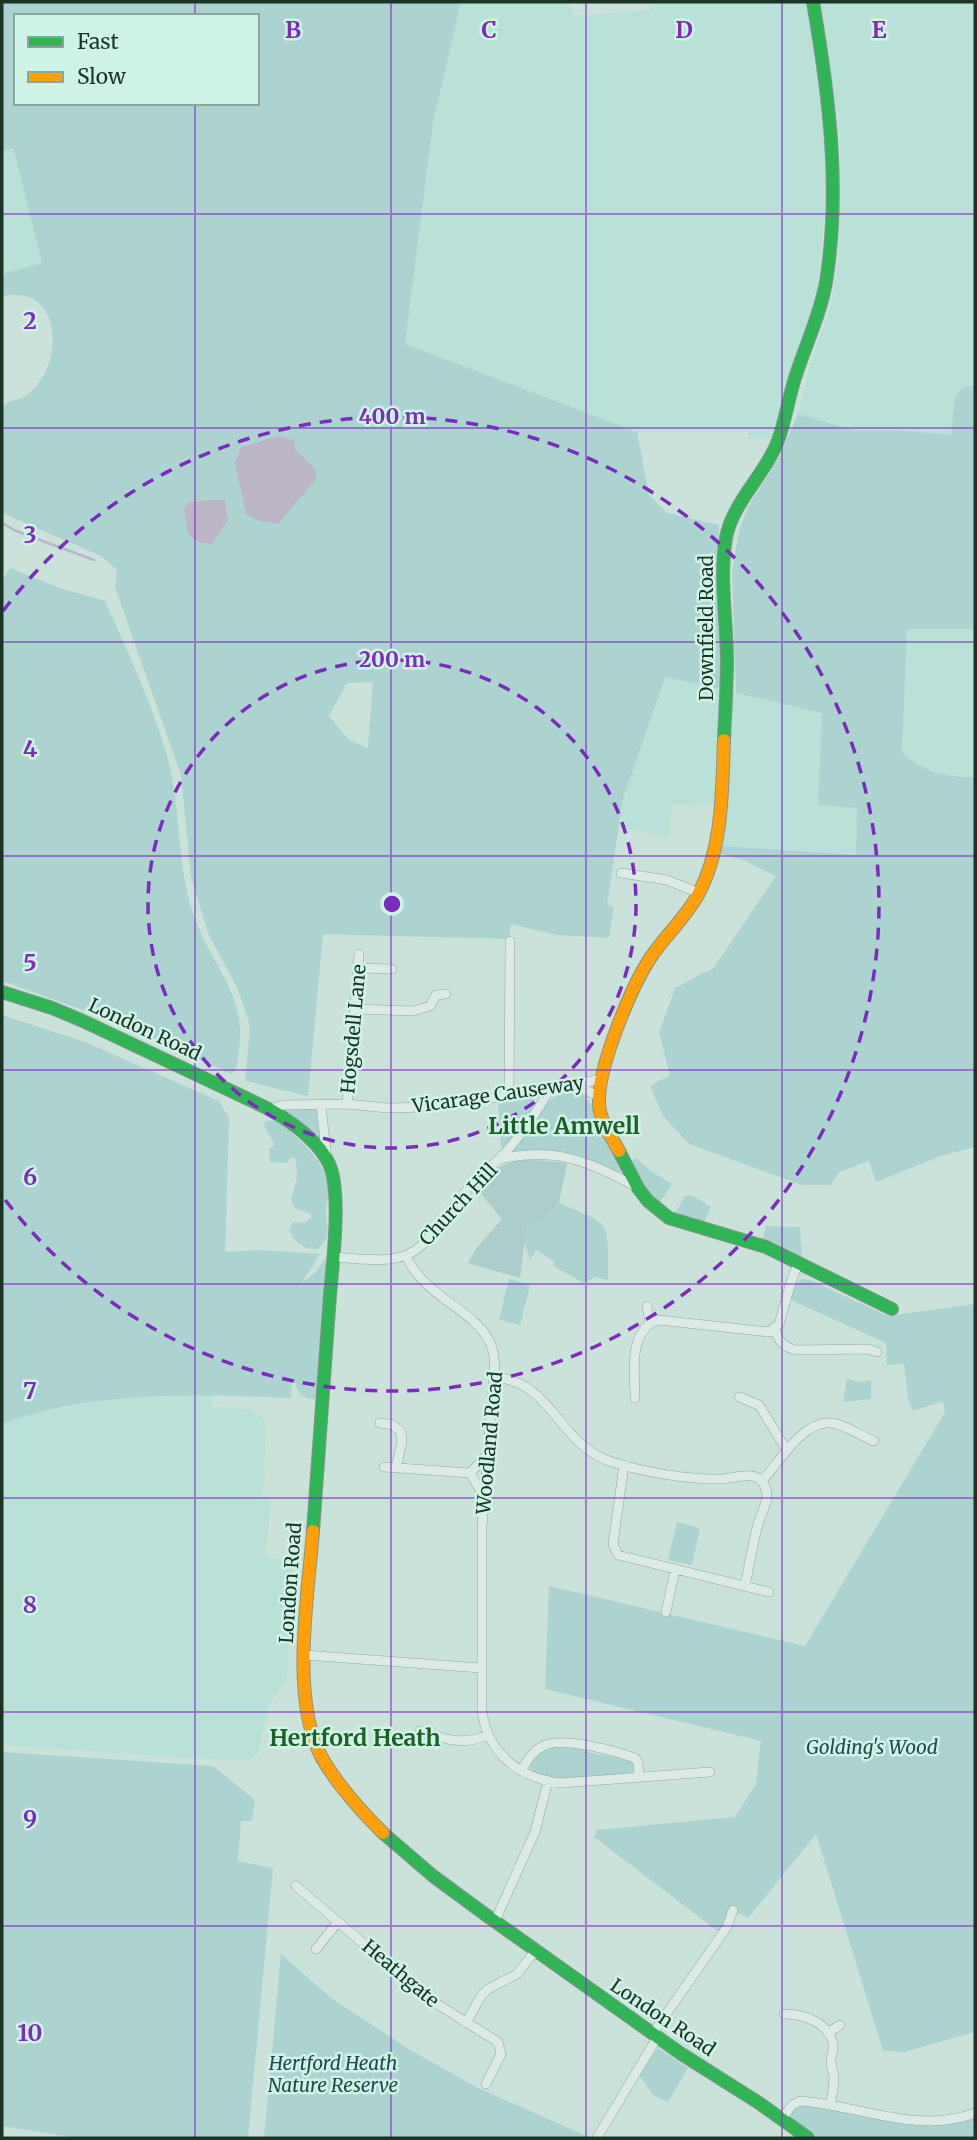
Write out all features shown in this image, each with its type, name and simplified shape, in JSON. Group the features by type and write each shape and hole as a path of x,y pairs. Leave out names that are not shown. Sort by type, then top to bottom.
{"main road":[{"name":"Downfield Road","path":"598,1096 621,1020 650,959 699,893 715,846 722,800 727,660 723,579 726,537 733,518 779,438 795,378 820,310 826,282 833,152 828,89 813,2"},
{"name":"London Road","path":"2,992 83,1021 270,1109 299,1129 327,1160 335,1191 333,1257 304,1655 307,1712 311,1732 321,1756 344,1792 362,1812 427,1870 495,1921 808,2138"},
{"path":"598,1096 602,1118 638,1188 648,1201 674,1221 758,1244 892,1310"}],"street":[{"path":"621,873 667,880 699,893"},
{"path":"509,1096 510,941"},
{"name":"Hogsdell Lane","path":"347,1104 359,954"},
{"path":"358,968 392,969"},
{"path":"355,1009 413,1011 430,1006 436,995 446,995"},
{"name":"Vicarage Causeway","path":"270,1109 284,1105 347,1104 388,1108 428,1107 549,1090 601,1079"},
{"path":"575,1085 598,1096"},
{"name":"Church Hill","path":"333,1257 386,1259 407,1255 427,1239 476,1178 500,1159 514,1143 549,1090"},
{"path":"321,1106 327,1160"},
{"path":"500,1159 522,1155 564,1156 582,1161 638,1188"},
{"name":"Woodland Road","path":"407,1255 412,1269 422,1281 479,1326 494,1354 495,1377 483,1495 481,1668 482,1710 488,1735"},
{"path":"635,1398 637,1340 650,1323 659,1320 763,1333 775,1329 781,1320 798,1264"},
{"path":"647,1306 646,1314 650,1323"},
{"path":"775,1329 779,1341 789,1349 868,1349 877,1352"},
{"path":"495,1377 514,1380 532,1389 576,1440 602,1458 686,1477 724,1479 751,1476 762,1481 766,1489 766,1501 755,1533 745,1586"},
{"path":"739,1397 759,1405 786,1449"},
{"path":"380,1423 393,1425 401,1432 402,1443 396,1468"},
{"path":"762,1481 786,1449 823,1423 839,1425 874,1441"},
{"path":"470,1473 487,1455"},
{"path":"624,1465 614,1550 622,1558 769,1592"},
{"path":"384,1467 470,1473"},
{"path":"470,1473 483,1495"},
{"path":"666,1612 675,1570"},
{"path":"304,1655 481,1668"},
{"path":"420,1731 455,1742 472,1741 488,1735 502,1757 521,1771 561,1783 710,1772"},
{"path":"521,1771 535,1750 562,1742 635,1758 639,1777"},
{"path":"495,1921 535,1832 548,1781"},
{"name":"Heathgate","path":"296,1886 407,1981 498,2042 501,2048 500,2060 486,2084"},
{"path":"597,2138 656,2035 727,1927 733,1910"},
{"path":"316,1950 338,1922"},
{"path":"466,2023 481,1996 488,1989 517,1974 536,1950"},
{"path":"784,2014 796,2014 813,2020 828,2033 833,2047 831,2062 834,2081 830,2105"},
{"path":"828,2033 840,2025"},
{"path":"782,2119 797,2101 926,2122 950,2121 975,2113"}],"shaded area":[{"path":"461,2 569,2 574,16 649,10 650,2 807,2 825,104 828,158 823,231 815,308 773,438 748,439 747,432 637,432 405,344 433,122"},
{"path":"818,2 975,2 975,387 971,386 955,397 952,435 897,430 853,430 798,414 811,362 830,310 839,255 840,131"},
{"path":"12,147 42,264 2,274 2,151"},
{"path":"279,436 295,441 295,449 316,470 316,479 278,524 259,521 246,514 235,462 242,447"},
{"path":"225,500 228,520 212,544 192,538 187,529 184,508 188,503"},
{"path":"907,628 975,629 975,777 937,774 902,754"},
{"path":"665,677 822,713 818,805 857,808 856,856 721,846 726,804 672,805 668,838 620,827 623,799"},
{"path":"523,1159 567,1163 559,1203 540,1222 527,1223 520,1278 468,1263 476,1249 502,1219 476,1188 496,1169"},
{"path":"212,1394 211,1407 249,1409 263,1417 266,1427 261,1495 271,1504 265,1556 287,1561 294,1569 287,1680 271,1700 257,1754 247,1760 223,1760 2,1745 2,1424 21,1417 118,1398"}],"green space":[{"path":"2,2 461,2 433,122 405,344 637,432 649,495 667,513 719,525 720,689 665,677 623,799 607,905 614,907 609,938 557,935 511,924 509,939 323,934 308,1096 245,1081 250,1028 248,1019 237,987 209,935 191,877 181,775 115,587 117,570 101,556 2,513 2,407 26,396 36,387 50,361 52,346 49,318 42,307 32,299 19,295 2,296 2,274 42,263 13,148 2,151","holes":["373,682 368,747 348,739 329,716 347,683"]},
{"path":"975,387 975,629 907,629 902,753 936,772 975,777 975,1147 941,1156 876,1182 869,1161 839,1172 831,1185 802,1185 689,1144 663,1116 650,1086 670,1075 659,1033 675,988 713,969 776,876 743,860 719,853 721,846 856,855 857,808 818,805 822,713 736,693 732,572 739,531 748,507 779,458 798,414 853,430 897,430 951,435 955,397 961,389"},
{"path":"10,568 57,587 105,601 129,655 152,711 170,768 191,907 197,925 224,976 237,1011 239,1050 237,1066 232,1074 86,1011 2,981 2,580"},
{"path":"2,1015 85,1042 219,1101 229,1118 225,1252 260,1250 320,1254 296,1292 325,1259 329,1262 318,1369 320,1377 317,1380 321,1389 315,1399 302,1395 292,1376 291,1398 181,1396 108,1400 72,1405 2,1424"},
{"path":"569,1091 578,1093 590,1102 622,1163 624,1169 620,1172 568,1154 512,1150 543,1107"},
{"path":"532,1097 536,1103 526,1120 506,1146 501,1147 498,1101"},
{"path":"317,1109 322,1141 283,1111"},
{"path":"276,1120 310,1151 327,1181 328,1230 326,1239 318,1249 300,1245 289,1230 293,1222 304,1223 311,1218 311,1214 295,1208 291,1200 297,1177 296,1159 291,1157 287,1163 270,1162 269,1149 274,1145 264,1123"},
{"path":"636,1158 672,1184 660,1202 650,1194 640,1179 631,1161"},
{"path":"691,1195 711,1207 703,1224 675,1214 685,1196"},
{"path":"559,1203 591,1217 604,1228 608,1246 608,1280 595,1277 584,1283 553,1266 555,1262 536,1250 530,1260 524,1240 527,1222 545,1218"},
{"path":"766,1226 800,1227 802,1260 762,1240"},
{"path":"509,1279 530,1285 520,1325 499,1320"},
{"name":"Golding's Wood","path":"801,1279 810,1280 888,1316 975,1304 975,2032 904,2052 883,2050 816,1834 748,1918 733,1910 719,1932 594,1837 597,1830 735,1817 756,1784 761,1741 545,1689 549,1586 805,1646 945,1412 943,1401 913,1411 908,1399 904,1364 887,1365 886,1343 791,1300 793,1287"},
{"path":"847,1379 861,1382 871,1380 871,1399 843,1402"},
{"path":"677,1522 700,1528 692,1565 668,1560"},
{"path":"562,1745 633,1760 635,1770 631,1774 562,1780 535,1774 529,1765 538,1751"},
{"path":"2,1752 213,1766 255,1800 252,1821 241,1821 238,1861 273,1868 248,2138 78,2138 2,2126"},
{"name":"Hertford Heath Nature Reserve","path":"281,1954 331,1998 412,2051 480,2089 591,2138 264,2138"},
{"path":"658,2048 688,2068 668,2102 653,2095 639,2075"},
{"path":"801,2102 908,2122 975,2112 975,2138 814,2138 794,2123 791,2115"}],"waterway":[{"path":"2,523 16,531 94,560"}],"traffic: fast":[{"path":"724,740 727,661 723,569 726,538 735,512 775,448 826,282 833,212 833,177 828,107 813,2"},
{"path":"2,992 83,1021 269,1109 306,1135 328,1162 334,1185 335,1233 313,1531"},
{"path":"619,1151 638,1188 648,1201 669,1218 766,1247 892,1309"},
{"path":"383,1833 433,1876 486,1915 680,2053 808,2138"}],"traffic: slow":[{"path":"619,1151 601,1115 599,1102 604,1069 625,1007 643,970 694,901 707,875 720,818 724,740"},
{"path":"313,1531 304,1647 306,1707 312,1734 322,1758 335,1778 383,1833"}],"district":[{"name":"Little Amwell","path":"564,1126"},
{"name":"Hertford Heath","path":"355,1738"}]}
